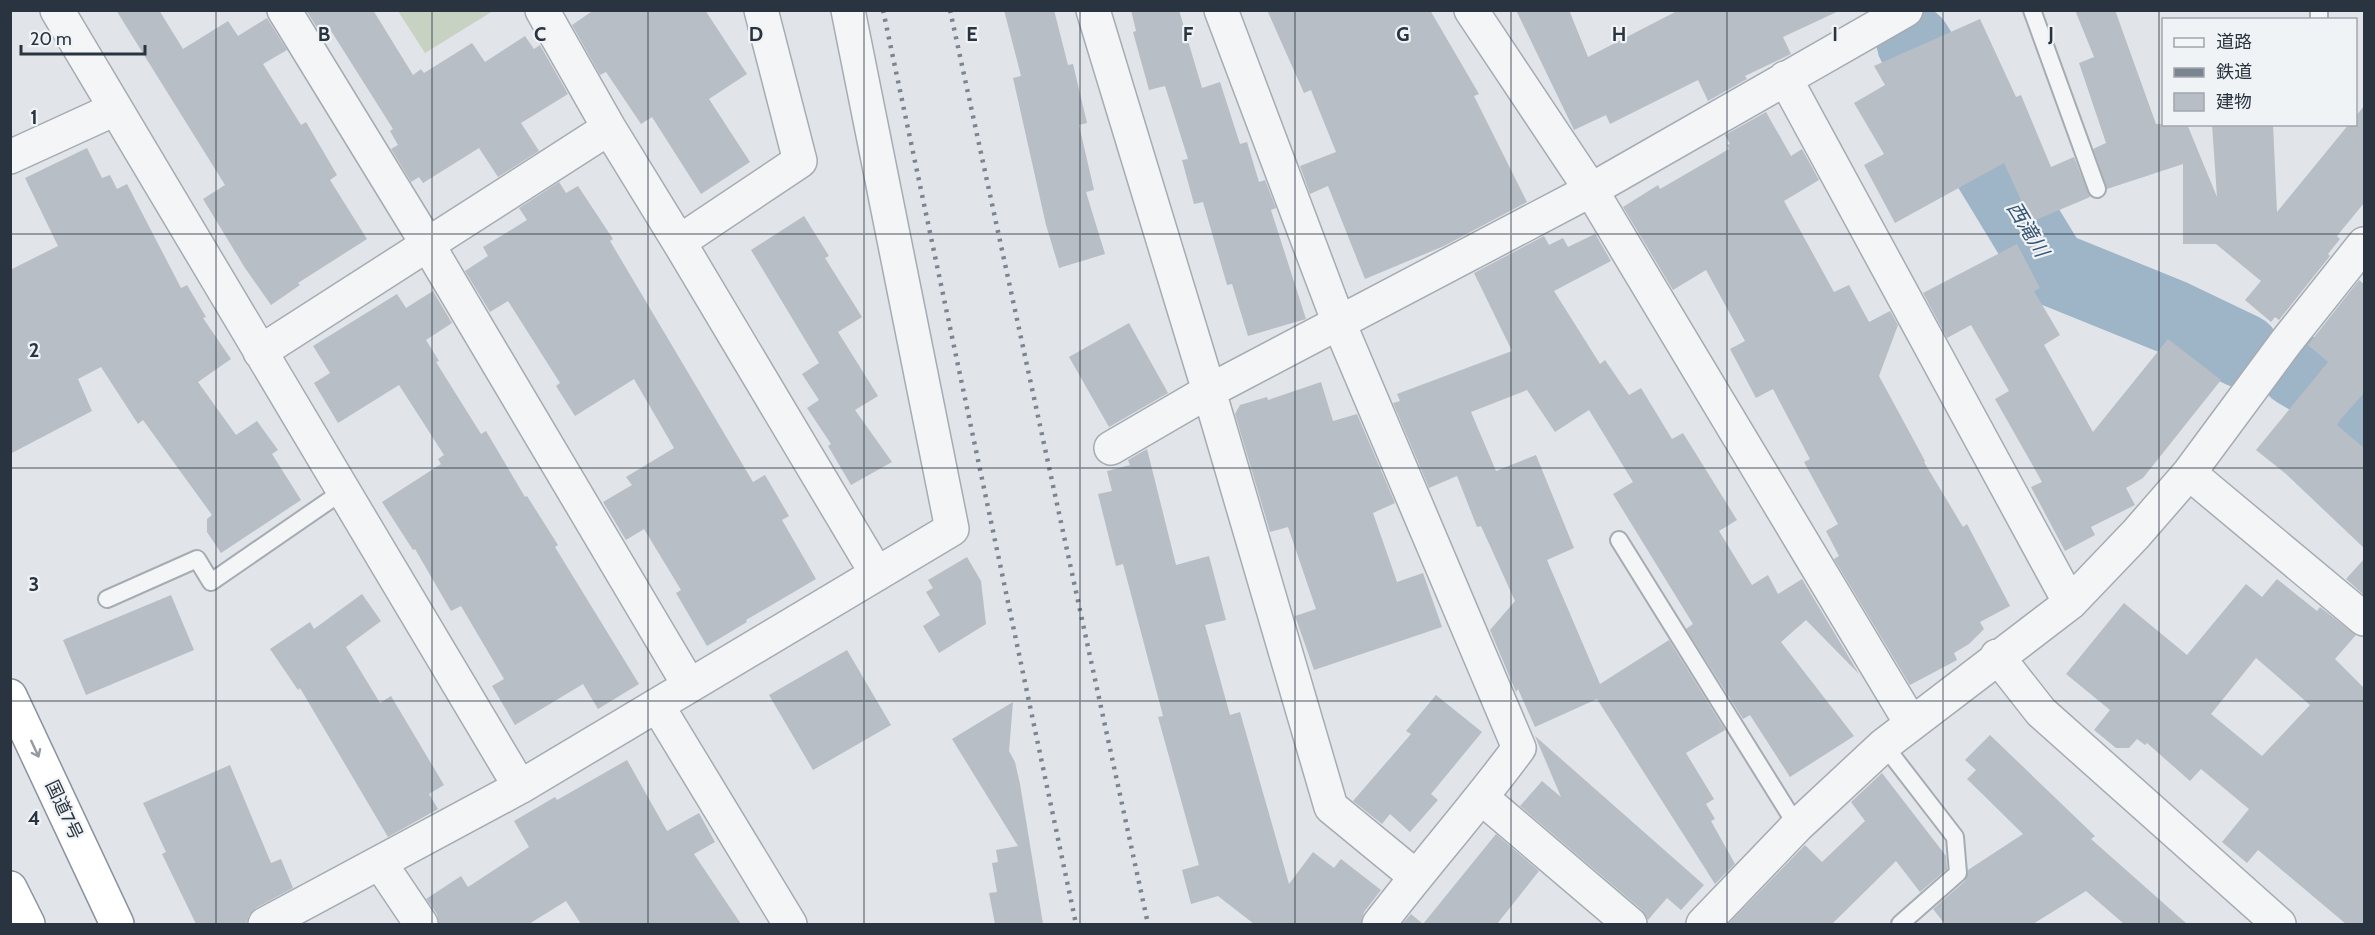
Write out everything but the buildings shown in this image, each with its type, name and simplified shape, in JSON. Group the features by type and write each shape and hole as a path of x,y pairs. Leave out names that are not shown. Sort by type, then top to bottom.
{"highway":[{"name":"国道7号","path":"10,696 117,924"},
{"path":"10,888 28,924"}],"street":[{"path":"57,10 520,787"},
{"path":"284,10 428,245 689,685"},
{"path":"542,10 609,128 877,574"},
{"path":"679,242 800,161 761,10"},
{"path":"265,924 520,787 952,529 848,10"},
{"path":"1093,10 1209,391 1331,807 1415,876"},
{"path":"1221,10 1339,323 1519,748 1482,798 1415,876 1379,924"},
{"path":"1471,10 1591,190 1911,723"},
{"path":"1111,448 1209,391 1591,190 1906,10"},
{"path":"1785,78 2070,603"},
{"path":"10,157 115,109"},
{"path":"260,352 609,128"},
{"path":"1702,924 1797,825 1884,745 1997,656 2070,603 2136,534 2189,472 2286,342 2364,244"},
{"path":"2189,472 2364,619"},
{"path":"1997,656 2041,712 2279,924"},
{"path":"657,705 790,924"},
{"path":"1482,798 1630,924"},
{"path":"380,863 421,924"}],"lane":[{"path":"2032,10 2097,189"},
{"path":"107,599 197,559 211,582 343,491"},
{"path":"1619,540 1797,825"},
{"path":"1884,745 1955,837 1958,873 1900,924"}],"green space":[{"path":"398,11 493,11 425,53"}],"waterway":[{"name":"西滝川","path":"1914,43 2051,268 2172,317 2243,351"},
{"name":"西滝川","path":"2296,370 2364,410"}],"railway":[{"path":"883,10 1076,924"},
{"path":"950,10 1148,924"}]}
